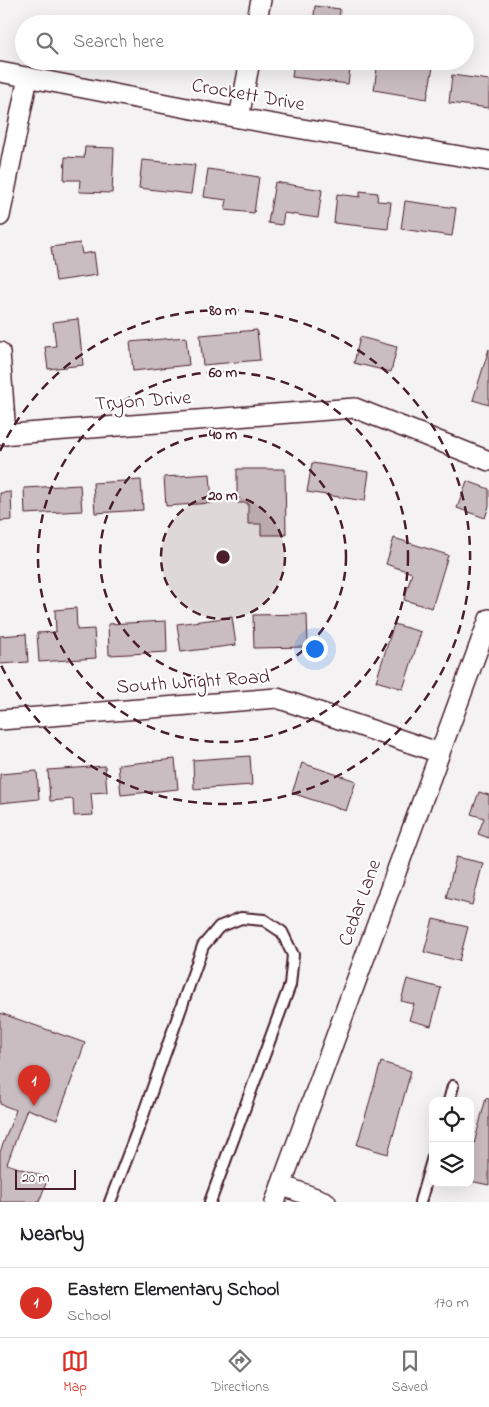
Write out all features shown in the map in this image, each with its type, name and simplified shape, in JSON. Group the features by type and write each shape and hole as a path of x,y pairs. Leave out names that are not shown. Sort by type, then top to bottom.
{"street":[{"path":"258,15 261,0"},
{"path":"239,118 248,70"},
{"name":"Crockett Drive","path":"0,72 239,118 489,161"},
{"path":"0,216 28,77"},
{"path":"0,352 3,435"},
{"name":"Tryon Drive","path":"3,435 355,408 489,461"},
{"name":"Cedar Lane","path":"278,1194 489,619"},
{"name":"South Wright Road","path":"0,720 277,698 440,753"},
{"path":"278,1194 326,1202"}],"lane":[{"path":"110,1202 203,946 218,927 241,918 264,920 282,932 293,955 290,985 210,1202"},
{"path":"450,1097 453,1086"},
{"path":"420,1202 429,1171"}],"building":[{"path":"315,6 340,9 340,15 314,15"},
{"path":"293,70 350,70 348,84 292,77"},
{"path":"377,70 432,70 427,99 374,90"},
{"path":"452,75 489,80 489,108 449,103"},
{"path":"85,147 114,148 112,193 79,192 80,180 64,180 65,157 84,158"},
{"path":"142,160 195,165 191,194 139,188"},
{"path":"208,169 259,177 254,213 225,210 227,200 204,197"},
{"path":"275,182 322,190 318,218 284,213 282,225 268,223"},
{"path":"360,191 378,193 377,201 391,202 388,229 334,223 337,194 360,197"},
{"path":"405,201 456,208 452,236 401,229"},
{"path":"80,243 82,254 94,252 97,275 56,281 51,247"},
{"path":"78,319 83,365 48,369 45,347 56,346 53,322"},
{"path":"257,330 260,360 203,365 200,335"},
{"path":"186,337 189,365 133,371 130,342"},
{"path":"360,337 397,347 391,372 354,363"},
{"path":"489,349 489,405 473,400"},
{"path":"312,463 369,472 365,501 307,492"},
{"path":"237,469 285,469 286,535 261,535 261,524 248,524 248,503 237,503"},
{"path":"210,474 212,503 166,506 164,477"},
{"path":"141,480 143,510 95,513 93,483"},
{"path":"467,481 489,489 489,506 485,518 457,508"},
{"path":"80,485 82,511 25,514 24,488"},
{"path":"11,492 12,520 0,521 0,493"},
{"path":"394,538 448,555 432,608 404,600 412,573 386,564"},
{"path":"76,608 77,630 94,629 96,658 39,662 37,633 56,632 55,610"},
{"path":"307,614 308,647 254,648 253,615"},
{"path":"232,617 236,645 181,652 177,624"},
{"path":"166,621 167,652 109,655 108,624"},
{"path":"394,624 421,632 403,689 376,681"},
{"path":"26,634 28,662 0,664 0,636"},
{"path":"250,756 252,785 194,789 193,760"},
{"path":"175,759 178,789 121,795 118,765"},
{"path":"302,763 356,781 346,811 292,793"},
{"path":"105,766 107,792 91,793 93,815 74,816 73,799 50,801 48,770"},
{"path":"37,771 39,799 0,803 0,774"},
{"path":"479,792 489,795 489,838 478,834 484,818 471,814"},
{"path":"456,857 483,863 472,905 446,898"},
{"path":"433,919 468,927 459,961 424,952"},
{"path":"407,979 441,988 431,1026 409,1020 414,1004 401,1001"},
{"path":"0,1013 85,1043 57,1120 27,1109 7,1164 48,1178 39,1202 0,1202 0,1152 16,1110 0,1104"},
{"path":"381,1062 411,1071 388,1154 357,1145"},
{"path":"486,1098 489,1099 489,1185 474,1182 474,1144"}],"place":[{"name":"Eastern Elementary School","path":"34,1106"}]}
